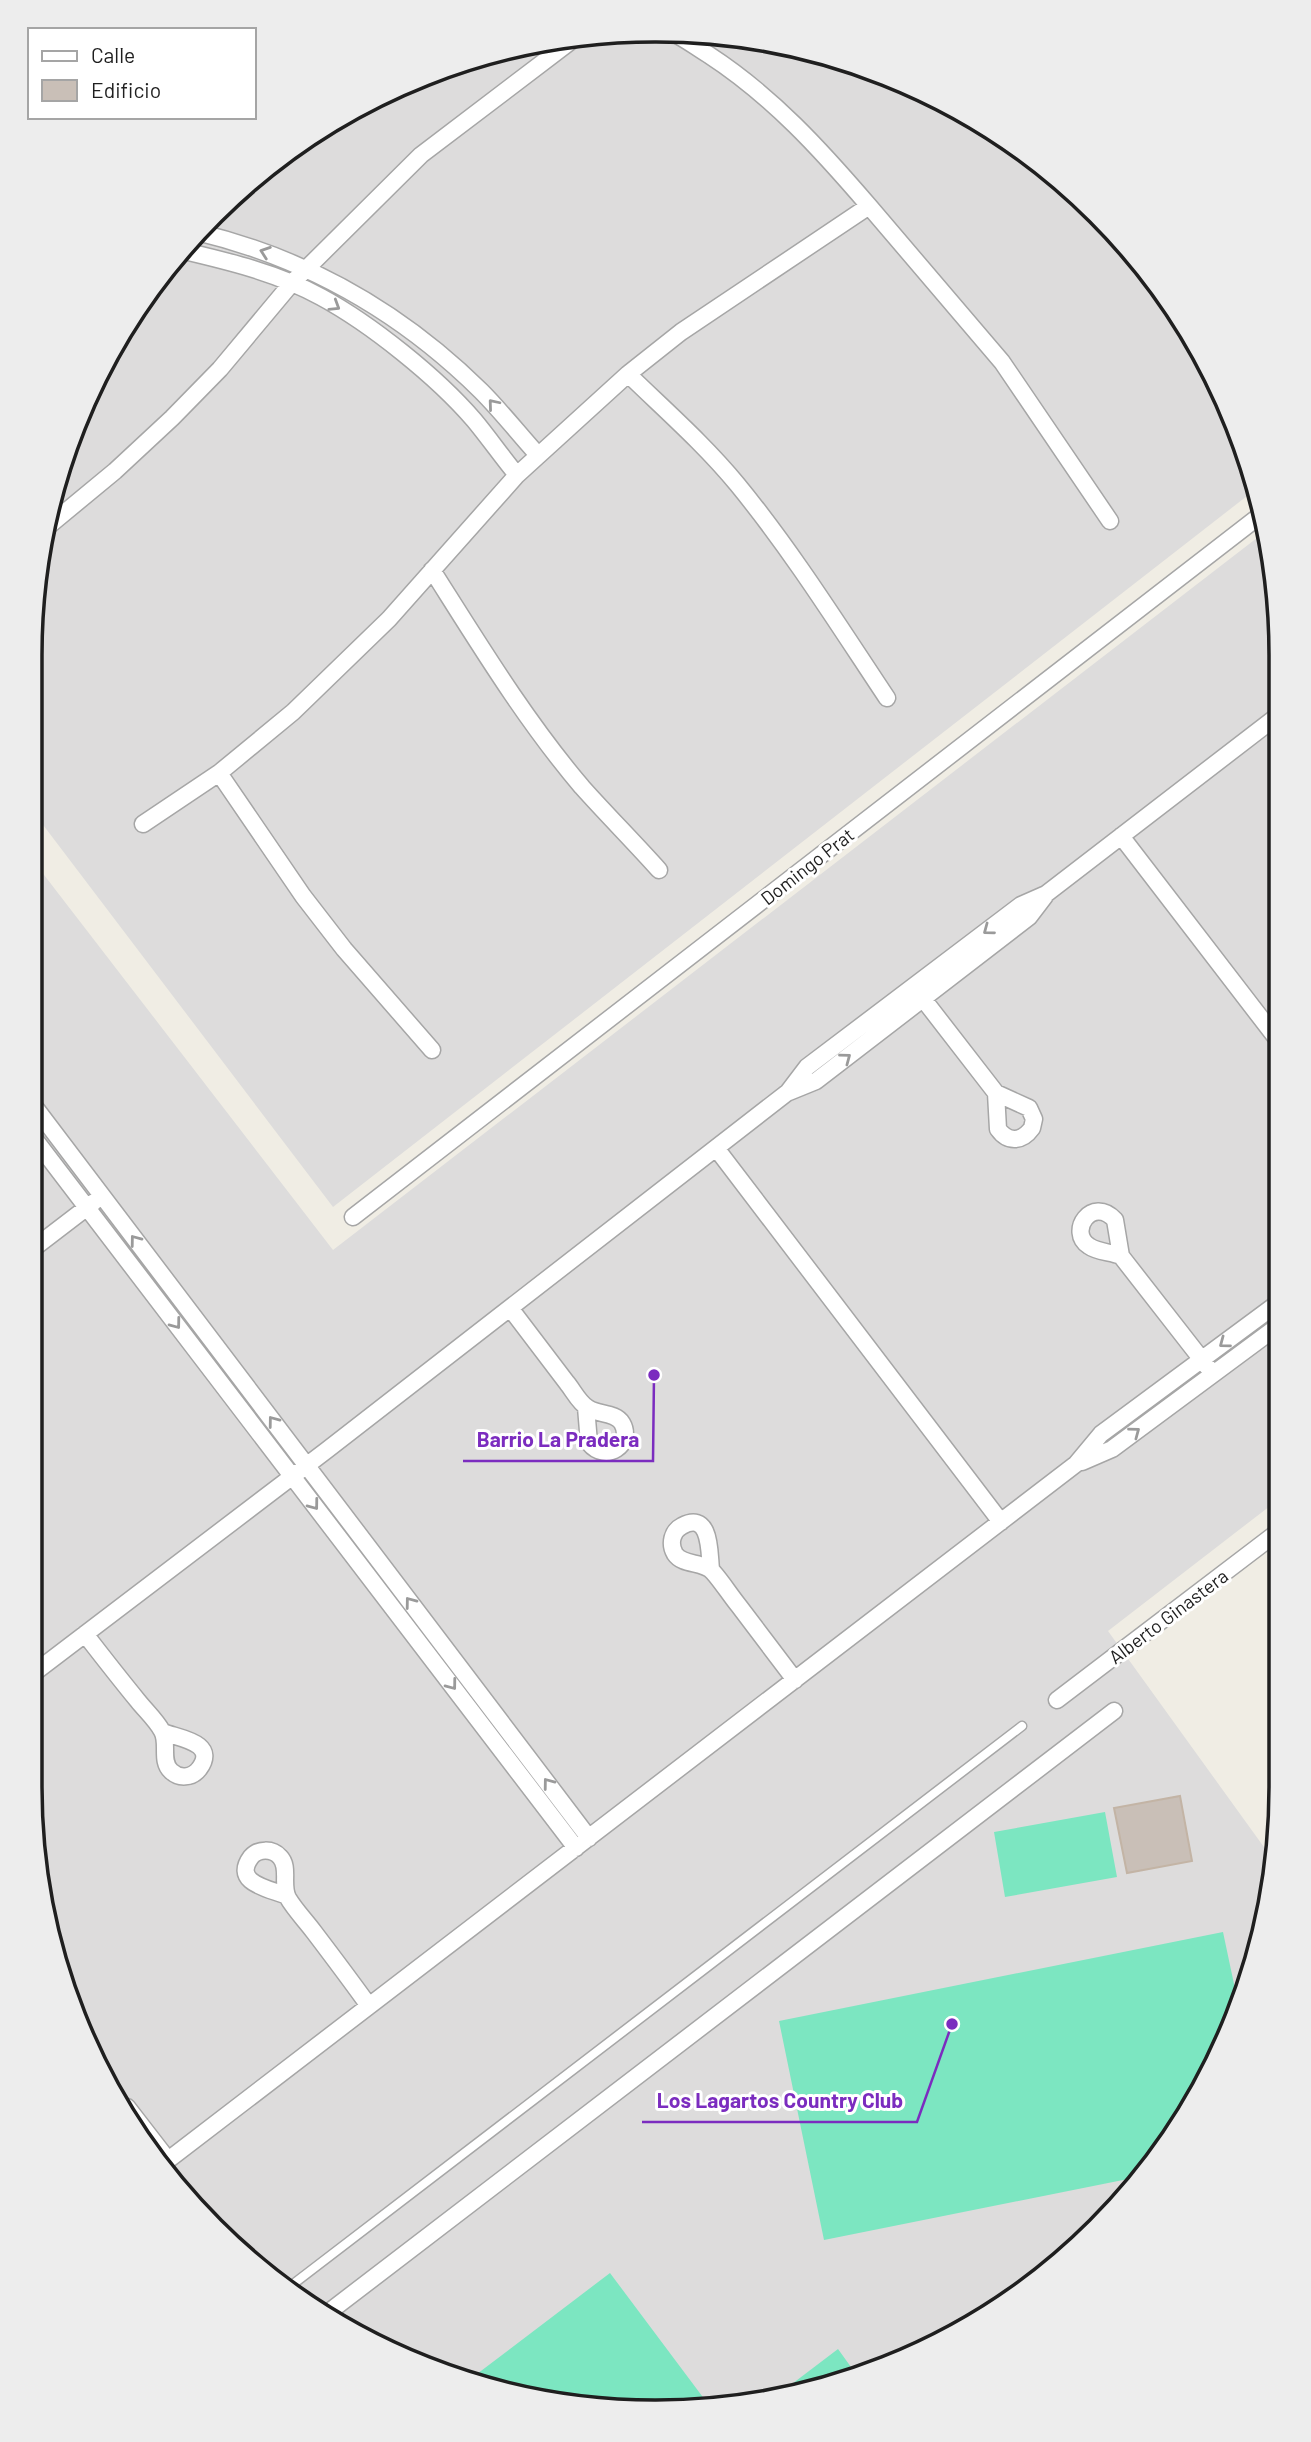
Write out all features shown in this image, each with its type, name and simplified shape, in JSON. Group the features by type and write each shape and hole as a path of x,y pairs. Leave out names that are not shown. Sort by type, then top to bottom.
{"street":[{"path":"689,43 730,69 778,108 820,149 1002,362 1110,521"},
{"path":"58,518 115,471 172,418 220,369 306,268 421,155 559,50"},
{"path":"143,824 219,773 293,712 389,619 517,475 628,374 691,325 869,206"},
{"path":"210,235 232,240 306,268 330,279 392,317 436,349 483,393 538,455"},
{"path":"192,253 223,260 321,296 357,320 442,388 473,419 517,475"},
{"path":"628,374 703,446 738,485 807,579 887,698"},
{"name":"Domingo Prat","path":"353,1217 1253,521"},
{"path":"432,570 541,734 582,787 659,870"},
{"path":"42,1667 788,1092 816,1081 918,992 1029,917 1046,894 1269,722"},
{"path":"219,773 303,897 432,1051"},
{"path":"1121,836 1269,1027"},
{"path":"918,992 996,1093"},
{"path":"42,1118 306,1466 583,1843"},
{"path":"716,1148 1001,1522"},
{"path":"42,1149 293,1476 583,1843"},
{"path":"42,1242 102,1196"},
{"path":"1121,1256 1213,1374"},
{"path":"510,1308 586,1407"},
{"path":"168,2159 1001,1522 1076,1464 1101,1434 1269,1310"},
{"path":"1076,1464 1112,1449 1269,1333"},
{"name":"Alberto Ginastera","path":"1057,1700 1269,1539"},
{"path":"711,1569 795,1680"},
{"path":"85,1634 163,1732"},
{"path":"334,2308 1114,1710"},
{"path":"287,1896 369,2006"}],"lane":[{"path":"295,2283 1022,1726"}],"shaded area":[{"path":"615,43 696,43 736,47 814,63 853,75 927,105 962,124 996,145 1060,194 1117,251 1142,282 1166,315 1206,384 1236,458 1248,496 333,1207 42,823 42,656 47,575 63,497 75,458 105,384 124,349 145,315 194,251 251,194 282,169 315,145 384,105 458,75 497,63 575,47"},
{"path":"1257,538 1268,615 1269,656 1269,1507 1108,1631 1266,1850 1264,1867 1248,1945 1236,1984 1206,2058 1166,2127 1117,2191 1060,2248 996,2297 962,2318 927,2337 853,2367 814,2379 736,2395 696,2399 615,2399 575,2395 497,2379 458,2367 384,2337 315,2297 282,2273 251,2248 194,2191 145,2127 124,2093 89,2021 63,1945 47,1867 43,1827 42,872 333,1250"}],"green space":[{"path":"1105,1812 1117,1877 1005,1897 994,1832"},
{"path":"1223,1932 1235,1987 1206,2058 1187,2093 1166,2127 1126,2179 824,2240 779,2021"},
{"path":"610,2273 704,2398 615,2399 575,2395 478,2373"},
{"path":"838,2349 851,2368 814,2379 792,2384"}],"building":[{"path":"1180,1796 1192,1861 1127,1873 1114,1808"}],"place":[{"name":"Barrio La Pradera","path":"654,1375"},
{"name":"Los Lagartos Country Club","path":"952,2024"}]}
